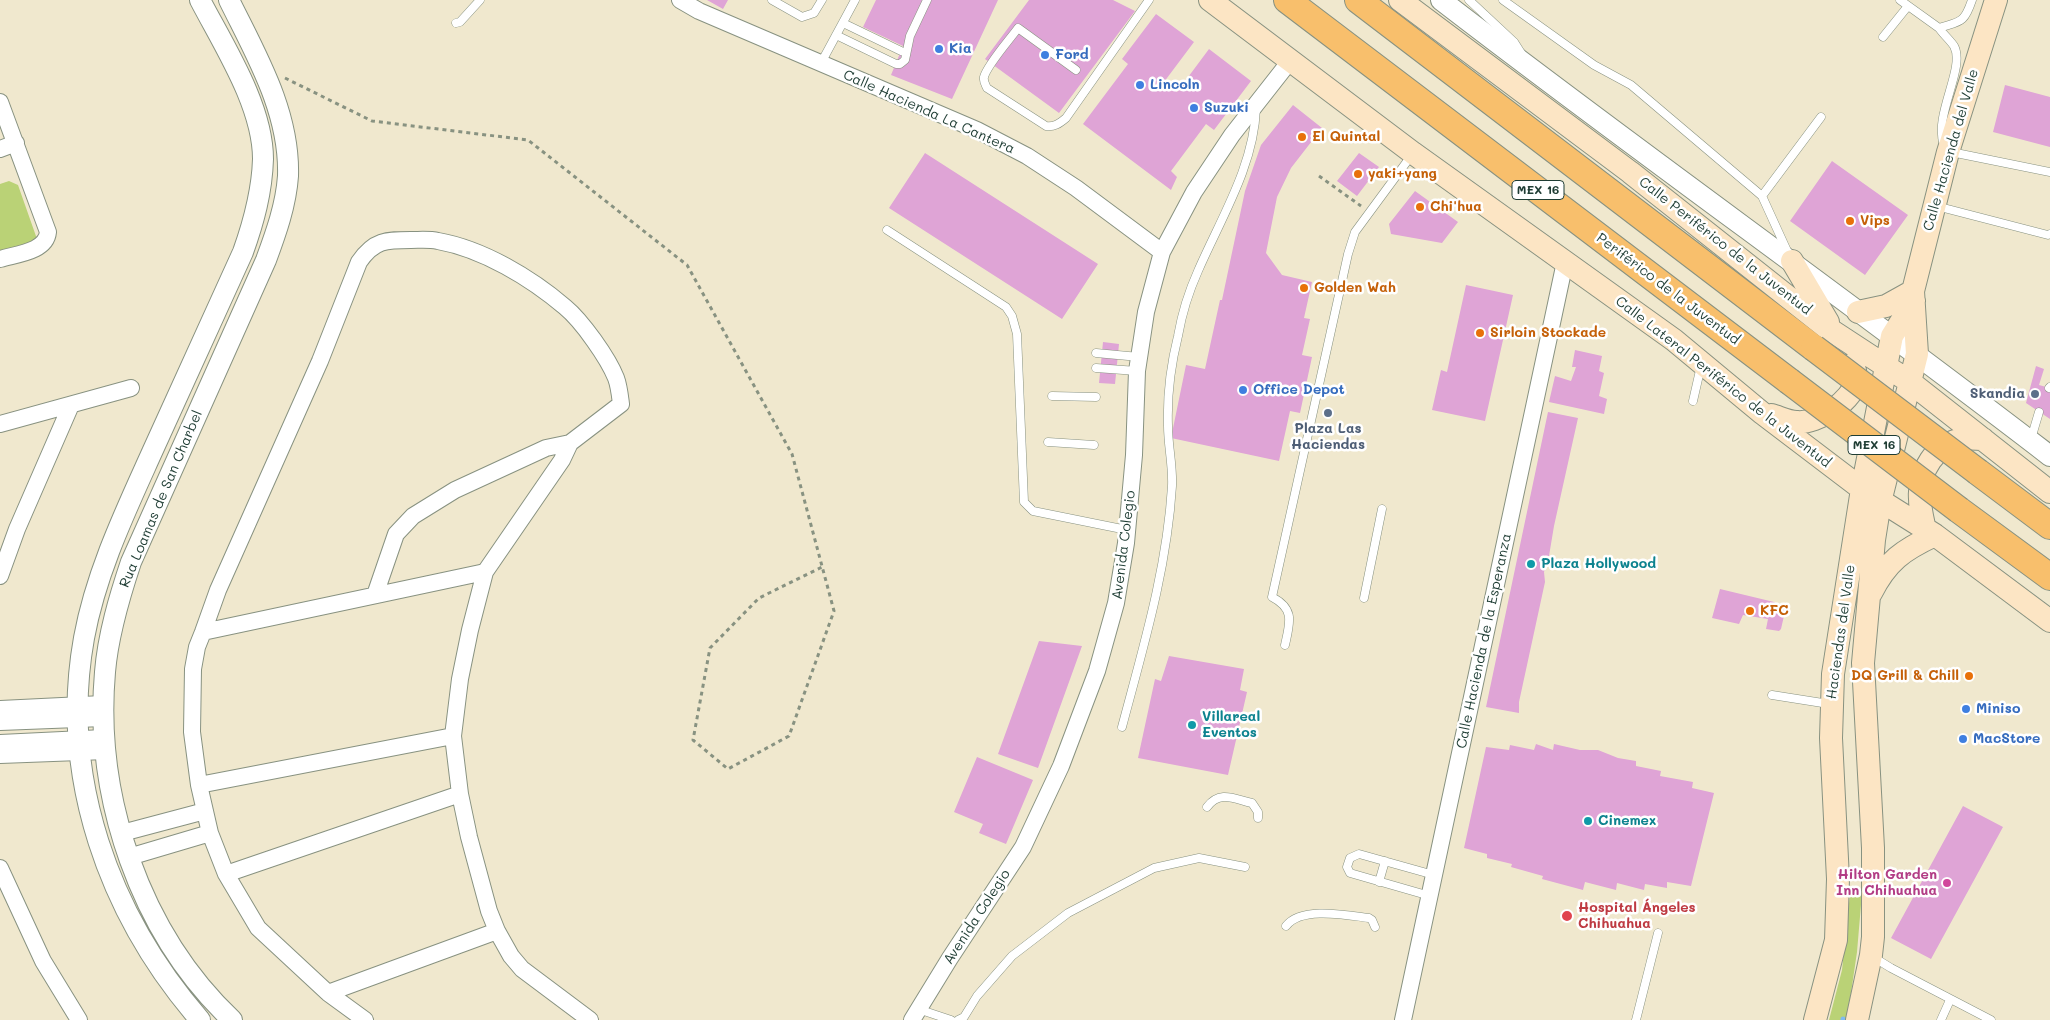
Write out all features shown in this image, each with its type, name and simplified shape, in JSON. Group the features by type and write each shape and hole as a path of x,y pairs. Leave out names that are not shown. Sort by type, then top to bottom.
{"highway":[{"name":"Periférico de la Juventud","path":"1287,0 2050,578"},
{"name":"MEX 16","path":"1358,0 2050,526"}],"main road":[{"path":"1210,0 1413,153 1565,262"},
{"name":"Calle Periférico de la Juventud","path":"1400,0 1630,172 1834,332 1910,382 2050,492"},
{"name":"Calle Hacienda del Valle","path":"1917,354 1914,296 1934,206 1948,152 1996,0"},
{"path":"1762,413 1797,422 1815,420 1834,409 1848,396 1856,380 1850,354 1834,332 1792,261"},
{"name":"Calle Lateral Periférico de la Juventud","path":"1565,262 1674,340 1762,413 1871,496"},
{"path":"1858,312 1886,306 1914,296"},
{"name":"Calle Hacienda del Valle","path":"1892,336 1914,296"},
{"name":"Haciendas del Valle","path":"1815,1020 1836,940 1838,879 1831,738 1833,674 1861,566 1886,367 1892,336"},
{"name":"Haciendas del Valle","path":"1871,496 1910,382 1917,354"},
{"path":"1930,533 1920,499 1922,478 1929,460 1951,443 1964,439 1983,439"},
{"path":"1871,496 1930,533 2050,621"},
{"path":"1868,598 1878,579 1890,564 1930,533"},
{"name":"Haciendas del Valle","path":"1857,1020 1871,956 1873,848 1863,663 1868,598 1861,566"}],"street":[{"name":"Rua Loamas de San Charbel","path":"200,0 253,109 260,135 263,157 261,190 255,218 242,252 129,503 102,572 84,638 78,729 96,831 104,860 122,904 152,958 200,1020"},
{"name":"Rua Loamas de San Charbel","path":"229,0 262,67 280,112 285,139 288,175 283,209 266,260 131,562 109,642 105,671 104,728 112,797 129,857 144,897 170,943 197,982 232,1020"},
{"name":"Calle Hacienda La Cantera","path":"680,0 699,11 977,130 1027,156 1076,188 1162,252"},
{"path":"1441,0 1529,68 1917,354 2050,456"},
{"name":"Avenida Colegio","path":"915,1015 1023,847 1061,766 1097,671 1116,603 1127,530 1134,454 1138,364 1146,312 1162,252 1194,192 1232,135 1290,61"},
{"path":"0,102 48,232 48,237 39,247 0,259"},
{"path":"0,149 16,143"},
{"path":"365,1020 328,993 258,928 226,874 210,834 199,785 192,732 193,669 197,647 218,590 320,361 359,262 367,250 380,242 390,240 436,240 470,249 525,279 566,308 602,353 616,379 621,404 570,443 546,448 455,490 413,516 396,534 374,596"},
{"name":"Calle Hacienda de la Esperanza","path":"1403,1020 1565,262"},
{"path":"0,424 131,388"},
{"path":"0,576 71,405"},
{"path":"570,443 562,460 485,572 462,669 453,736 460,794 471,846 496,931 511,956 522,969 590,1020"},
{"path":"203,632 485,572"},
{"path":"0,708 78,729 104,728"},
{"path":"0,722 22,714"},
{"path":"22,714 22,748"},
{"path":"0,755 78,729 104,728"},
{"path":"199,785 453,736"},
{"path":"0,743 22,748"},
{"path":"226,874 460,794"},
{"path":"122,834 205,811"},
{"path":"129,857 210,834"},
{"path":"0,871 43,961 79,1020"},
{"path":"328,993 496,931"}],"lane":[{"path":"456,23 460,22 480,0"},
{"path":"772,0 802,17 814,13 822,0"},
{"path":"821,63 855,0"},
{"path":"836,35 896,64 900,64 905,60 910,36 927,0"},
{"path":"1076,70 1018,28 984,76 984,82 987,88 1046,126 1052,127 1066,118 1149,0"},
{"path":"1469,0 1514,42 1529,68"},
{"path":"1503,0 1594,65 1631,85 1762,196 1792,261"},
{"path":"1900,0 1938,28 1954,46 1956,61 1942,122 1943,143 1948,152 2050,172"},
{"path":"1938,28 1959,24 1968,12 1972,0"},
{"path":"1883,37 1908,6"},
{"path":"843,23 901,51"},
{"path":"1122,727 1153,613 1167,532 1172,469 1168,425 1171,378 1177,338 1184,309 1198,272 1224,217 1252,147 1256,105"},
{"path":"1762,196 1821,117"},
{"path":"1285,645 1290,617 1283,603 1272,597 1348,254 1355,232 1413,153"},
{"path":"1934,206 2050,234"},
{"path":"887,230 1006,307 1012,316 1018,334 1024,502 1026,505 1033,512 1127,530"},
{"path":"1096,353 1138,364"},
{"path":"1693,401 1702,363"},
{"path":"1096,368 1138,364"},
{"path":"1052,396 1096,397"},
{"path":"2030,441 2039,412"},
{"path":"1048,442 1094,444"},
{"path":"1364,598 1382,509"},
{"path":"1772,695 1832,704"},
{"path":"1207,807 1213,799 1221,796 1252,803 1258,812 1258,818"},
{"path":"1430,896 1350,873 1346,866 1350,858 1359,854 1434,875"},
{"path":"958,1020 964,1017 977,996 1012,956 1068,913 1154,868 1199,858 1245,868"},
{"path":"1379,882 1385,861"},
{"path":"1286,926 1289,921 1300,915 1337,914 1369,918 1372,920 1374,927"},
{"path":"1636,1020 1658,933"},
{"path":"1871,956 1950,1000 1991,1020"},
{"path":"1941,1020 1950,1000"},
{"path":"915,1015 951,1020"}],"path":[{"path":"262,67 372,121 528,140 687,265 792,454 834,612 789,736 728,769 694,740 710,648 759,598 822,567"},
{"path":"1319,176 1370,212"}],"green space":[{"path":"9,181 18,185 37,239 31,248 0,256 0,184"},
{"path":"1856,889 1862,893 1857,952 1847,1020 1829,1020 1842,970 1850,894"}],"building":[{"path":"707,0 728,0 723,9"},
{"name":"Kia","path":"876,0 998,0 952,99 891,75 903,46 863,27"},
{"name":"Ford","path":"1029,0 1113,0 1135,11 1059,113 985,59"},
{"path":"1156,14 1194,42 1164,82 1177,92 1209,49 1251,81 1214,130 1206,124 1171,171 1177,177 1171,190 1083,124 1128,64 1122,59"},
{"path":"2005,85 2050,97 2050,147 1993,132"},
{"name":"Office Depot","path":"1293,105 1322,128 1291,168 1277,197 1266,253 1282,275 1312,282 1304,318 1310,319 1302,355 1312,357 1300,413 1290,411 1279,461 1171,438 1186,365 1205,369 1245,191 1261,145"},
{"path":"925,153 1098,264 1062,319 889,208"},
{"name":"yaki+yang","path":"1359,153 1379,167 1357,196 1337,181"},
{"path":"1832,161 1908,215 1865,275 1790,221"},
{"name":"Chi'hua","path":"1415,191 1458,222 1442,243 1391,234 1389,224"},
{"name":"Sirloin Stockade","path":"1466,285 1513,295 1485,421 1432,410 1441,370 1447,372"},
{"path":"1103,342 1119,344 1115,384 1099,383"},
{"path":"1575,350 1602,356 1599,371 1604,373 1599,396 1607,399 1604,414 1549,402 1555,376 1571,381 1576,367 1572,367"},
{"path":"2036,366 2044,369 2039,385 2050,388 2050,419 2026,403"},
{"name":"Plaza Hollywood","path":"1548,412 1578,418 1544,572 1545,582 1519,702 1519,713 1486,707"},
{"name":"KFC","path":"1720,589 1774,602 1786,607 1781,629 1779,631 1766,629 1768,619 1743,615 1739,624 1712,618"},
{"path":"1039,641 1082,646 1038,768 998,754"},
{"name":"Villareal Eventos","path":"1169,656 1244,669 1240,690 1247,692 1228,775 1138,758 1155,679 1161,681"},
{"name":"Cinemex","path":"1536,744 1553,750 1554,744 1580,750 1598,750 1618,758 1636,761 1636,766 1661,771 1660,776 1693,782 1692,788 1714,793 1691,886 1667,882 1667,888 1645,884 1644,890 1617,883 1616,890 1585,882 1583,890 1542,879 1543,876 1511,867 1512,864 1487,858 1487,854 1464,848 1486,747 1509,750 1510,745 1534,750"},
{"path":"977,757 1033,780 1006,844 979,833 983,824 954,812"},
{"name":"Hilton Garden Inn Chihuahua","path":"1963,806 2003,827 1931,959 1891,938"}],"place":[{"name":"Kia","path":"939,49"},
{"name":"Ford","path":"1045,55"},
{"name":"Lincoln","path":"1140,85"},
{"name":"Suzuki","path":"1194,108"},
{"name":"El Quintal","path":"1302,137"},
{"name":"yaki+yang","path":"1358,174"},
{"name":"Chi'hua","path":"1420,207"},
{"name":"Vips","path":"1850,221"},
{"name":"Golden Wah","path":"1304,288"},
{"name":"Sirloin Stockade","path":"1480,333"},
{"name":"Office Depot","path":"1243,390"},
{"name":"Skandia","path":"2035,394"},
{"name":"Plaza Las Haciendas","path":"1328,413"},
{"name":"Plaza Hollywood","path":"1531,564"},
{"name":"KFC","path":"1750,611"},
{"name":"DQ Grill & Chill","path":"1969,676"},
{"name":"Miniso","path":"1966,709"},
{"name":"Villareal Eventos","path":"1192,725"},
{"name":"MacStore","path":"1963,739"},
{"name":"Cinemex","path":"1588,821"},
{"name":"Hilton Garden Inn Chihuahua","path":"1947,883"},
{"name":"Hospital Ángeles Chihuahua","path":"1567,916"}]}
